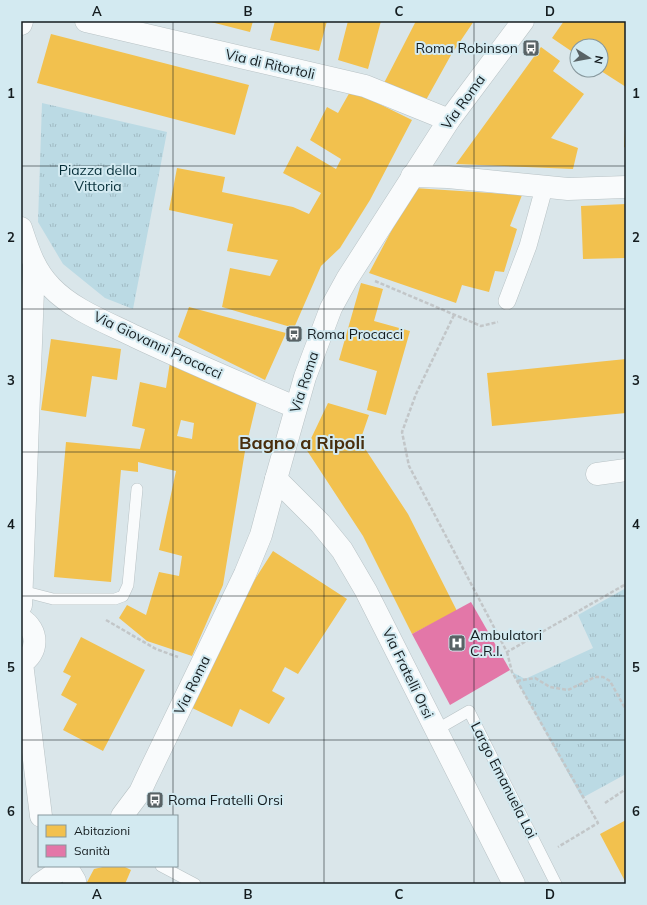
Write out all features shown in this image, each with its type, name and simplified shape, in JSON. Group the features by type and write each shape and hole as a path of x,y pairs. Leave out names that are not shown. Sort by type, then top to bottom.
{"street":[{"name":"Via di Ritortoli","path":"86,21 365,86 449,120"},
{"name":"Via Roma","path":"123,815 143,786 254,554 261,535 295,407 332,308 351,272 449,120 523,21"},
{"path":"412,176 448,178 568,190 626,187"},
{"path":"507,301 528,246 544,188"},
{"path":"21,228 34,264 22,598"},
{"name":"Via Giovanni Procacci","path":"34,264 51,287 95,317 295,407"},
{"path":"597,474 626,470"},
{"name":"Via Fratelli Orsi","path":"276,479 320,523 342,550 366,591 405,665 436,730 514,884"},
{"path":"21,620 30,628 35,640 32,654 21,663 41,815"},
{"path":"40,884 65,867"},
{"path":"67,867 75,881 74,884"}],"lane":[{"path":"22,598 115,599 123,596 128,585 137,489"},
{"name":"Largo Emanuela Loi","path":"436,730 469,711 556,884"},
{"path":"163,867 195,884"}],"path":[{"path":"369,279 481,326 499,321 507,301"},
{"path":"454,314 416,394 402,432 409,466 507,652 512,672 598,823 542,857"},
{"path":"507,652 626,584"},
{"path":"103,618 156,650 201,665"},
{"path":"517,681 534,678 550,688 568,690 595,677 603,677 610,681 626,710"},
{"path":"605,803 626,790"}],"green space":[{"name":"Piazza della Vittoria","path":"42,103 167,132 133,309 105,298 63,264 38,222"},
{"path":"626,588 626,774 582,798 512,672 525,679 593,648 578,615"}],"building: Abitazioni":[{"path":"207,21 253,21 250,32"},
{"path":"275,21 327,21 319,51 270,40"},
{"path":"348,21 381,21 368,69 338,60"},
{"path":"416,21 474,21 451,55 426,100 384,83"},
{"path":"564,21 626,21 626,87 609,76 609,38 569,38 569,50 552,38"},
{"path":"51,34 249,85 235,135 37,83"},
{"path":"541,47 560,61 553,71 584,94 551,138 578,148 573,169 456,164"},
{"path":"351,90 412,120 370,200 340,248 321,266 294,328 222,307 230,268 270,276 278,260 227,251 233,224 169,210 177,168 225,177 222,192 293,207 309,214 321,193 283,173 297,146 336,169 341,159 310,140 327,107 338,113"},
{"path":"626,130 626,148 624,147"},
{"path":"414,188 522,195 510,226 517,229 504,272 495,271 489,292 462,285 456,303 369,273"},
{"path":"626,204 626,258 583,259 581,206"},
{"path":"361,283 383,289 374,321 410,331 386,415 367,410 377,371 339,360"},
{"path":"189,307 286,333 265,380 178,337"},
{"path":"51,339 121,349 117,380 92,376 86,417 41,410"},
{"path":"626,359 626,413 492,426 487,373"},
{"path":"170,362 257,401 245,451 223,585 192,656 147,641 119,618 127,605 146,615 159,572 179,576 182,556 159,550 176,471 138,462 138,472 121,470 111,582 54,577 66,442 140,449 145,429 132,426 140,382 166,388","holes":["181,420 194,423 192,439 177,436"]},
{"path":"328,403 369,415 360,441 408,514 457,611 412,634 363,536 306,449"},
{"path":"273,551 347,599 298,674 285,667 272,691 285,698 269,724 240,709 232,727 188,706 250,587"},
{"path":"81,637 145,670 103,751 63,730 77,704 61,695 71,676 63,672"},
{"path":"626,820 626,883 600,834"},
{"path":"103,867 125,867 131,870 125,884 86,884 94,869"}],"building: Sanità":[{"path":"471,602 510,670 450,705 412,634"}],"place":[{"name":"Roma Robinson","path":"531,48"},
{"name":"Roma Procacci","path":"294,334"},
{"name":"Ambulatori C.R.I.","path":"457,643"},
{"name":"Roma Fratelli Orsi","path":"155,800"}],"district":[{"name":"Bagno a Ripoli","path":"302,442"}]}
